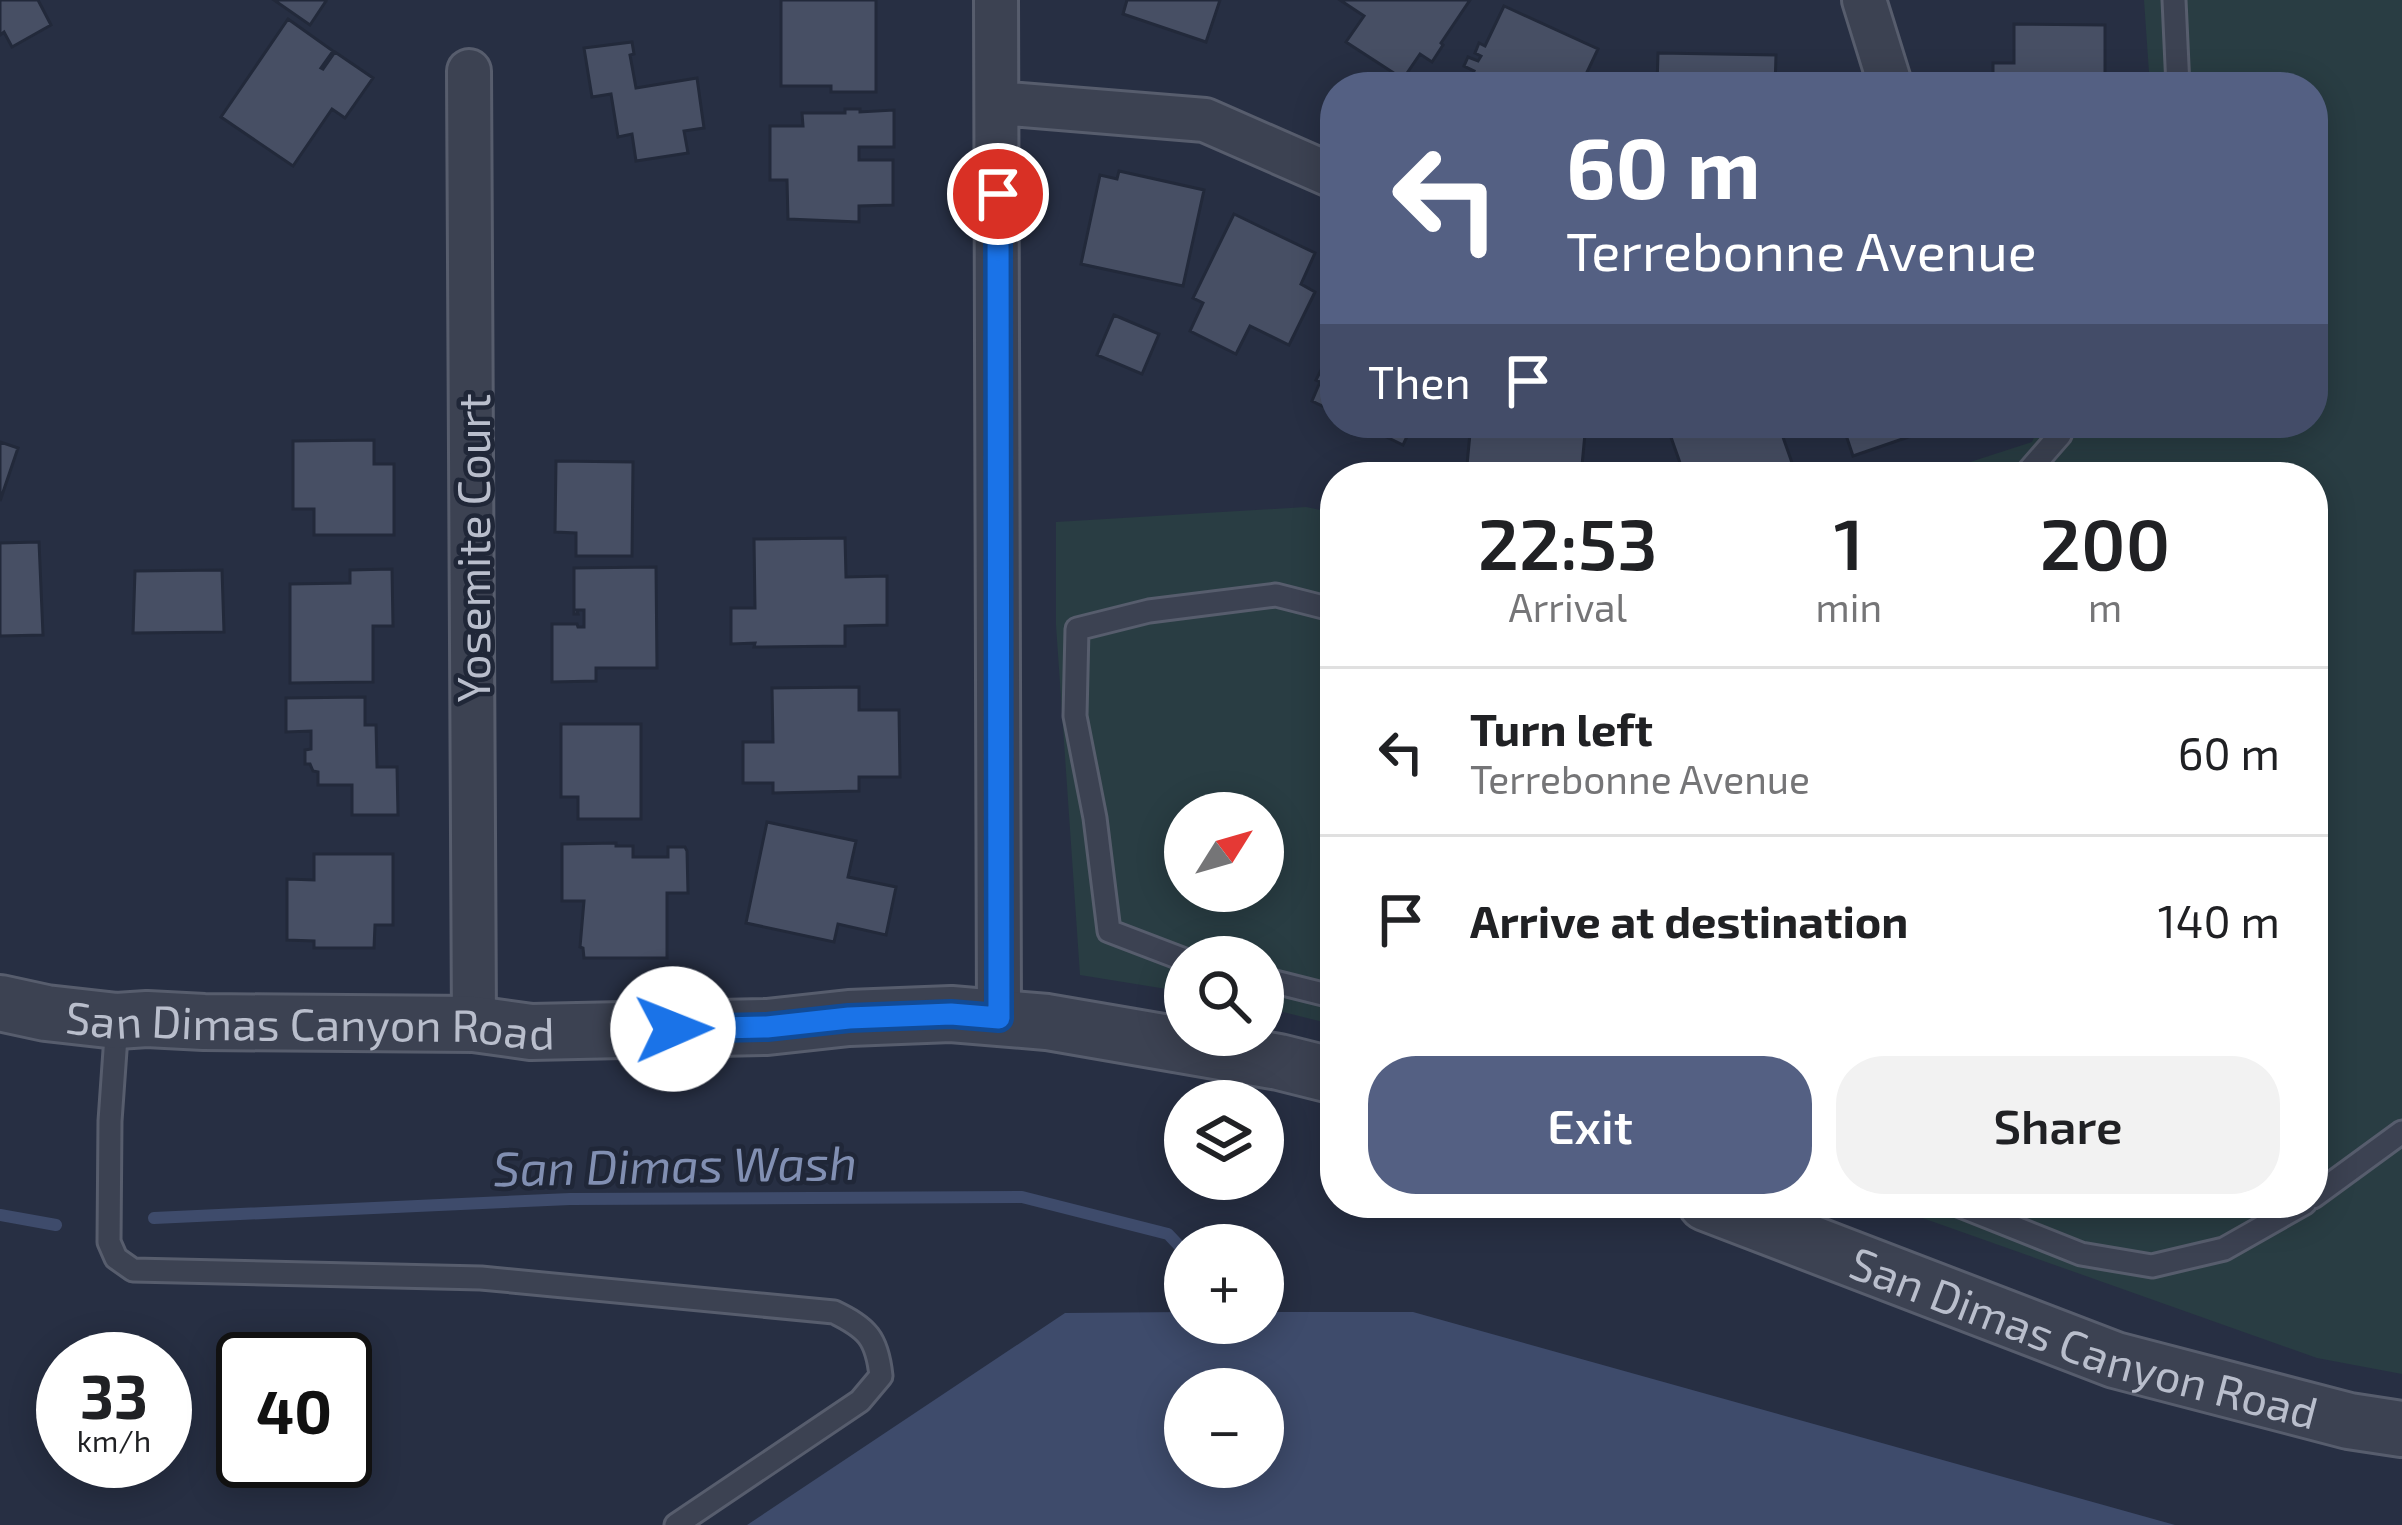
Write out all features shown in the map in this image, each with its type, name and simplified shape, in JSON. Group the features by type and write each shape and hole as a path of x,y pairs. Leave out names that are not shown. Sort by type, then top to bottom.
{"street":[{"path":"996,0 999,1018"},
{"path":"1864,0 1886,72"},
{"name":"Yosemite Court","path":"469,71 475,1024"},
{"path":"998,104 1205,120 1320,170"},
{"name":"San Dimas Canyon Road","path":"0,1003 117,1022 475,1024 531,1032 767,1027 931,1015 999,1018 1047,1022 1320,1072"},
{"name":"San Dimas Canyon Road","path":"1745,1218 2115,1360 2349,1421 2402,1429"}],"lane":[{"path":"2174,0 2177,72"},
{"path":"2036,462 2057,438"},
{"path":"1164,951 1109,931 1095,818 1075,716 1077,629 1149,611 1276,595 1320,606"},
{"path":"1284,984 1320,993"},
{"path":"117,1022 109,1242 116,1258 133,1270 481,1278 833,1312 860,1325 878,1349 881,1376 860,1401 676,1525"},
{"path":"2328,1186 2402,1132"},
{"path":"1990,1218 2081,1255 2152,1266 2224,1249 2279,1218"}],"shaded area":[{"path":"2144,0 2402,0 2402,1374 2317,1358 1922,1218 2328,1218 2328,462 1970,462 2034,438 2328,438 2328,72 2149,72"},
{"path":"1320,510 1320,1021 1284,1012 1284,936 1164,936 1164,989 1080,975 1056,625 1056,522"}],"water":[{"path":"1164,1312 1164,1344 1284,1344 1284,1312 1413,1312 2175,1525 747,1525 1065,1313"}],"building":[{"path":"0,0 38,0 51,25 12,47 4,32 0,35"},
{"path":"274,0 325,0 326,1 310,25"},
{"path":"781,0 876,0 876,92 781,86"},
{"path":"1127,0 1220,0 1206,42 1123,14"},
{"path":"1340,0 1470,0 1432,62 1420,54 1408,72 1392,72 1346,42 1364,16"},
{"path":"1504,6 1598,49 1587,72 1474,72 1464,66 1468,57 1478,61 1479,43 1485,46"},
{"path":"288,19 333,51 321,68 335,52 373,78 345,118 332,109 293,166 221,117"},
{"path":"2014,24 2105,25 2105,72 1993,72 1993,63 2014,63"},
{"path":"632,42 636,88 697,78 704,128 684,131 688,153 636,161 632,134 618,137 611,94 592,97 584,48"},
{"path":"1658,53 1776,55 1775,72 1657,72"},
{"path":"845,109 894,110 894,147 859,147 859,160 893,160 893,205 859,206 859,222 788,219 787,180 770,180 770,126 803,126 802,113 845,113"},
{"path":"1119,171 1204,190 1183,286 1081,264 1100,175 1117,179"},
{"path":"1234,214 1315,253 1301,284 1315,292 1289,345 1250,326 1236,354 1190,331 1203,303 1193,298"},
{"path":"1114,315 1159,334 1142,374 1097,355"},
{"path":"1320,382 1320,405 1312,401"},
{"path":"1470,438 1585,438 1582,462 1467,462"},
{"path":"1671,438 1783,438 1792,462 1680,462"},
{"path":"1847,438 1905,438 1853,456"},
{"path":"374,440 374,464 394,464 394,535 314,535 314,509 293,509 293,441"},
{"path":"0,442 18,448 0,501"},
{"path":"556,461 633,462 632,556 576,556 576,533 555,532"},
{"path":"845,538 846,577 887,576 887,625 845,626 845,646 731,644 731,608 755,608 754,539"},
{"path":"39,542 43,635 0,636 0,543"},
{"path":"656,567 657,668 596,668 596,681 552,682 552,624 584,627 584,610 574,614 574,568"},
{"path":"392,569 393,626 373,626 373,682 290,683 290,584 350,583 350,570"},
{"path":"222,570 224,632 133,633 135,571"},
{"path":"859,687 859,710 899,710 900,777 859,777 859,791 773,793 773,783 743,783 743,742 773,742 772,688"},
{"path":"365,697 365,725 376,725 377,767 397,767 398,815 352,815 352,785 318,785 318,772 305,764 311,731 286,732 286,698"},
{"path":"561,724 641,724 641,819 578,819 578,797 561,797"},
{"path":"767,822 856,841 848,877 896,887 886,935 838,924 834,942 746,923"},
{"path":"562,844 633,846 633,857 668,857 668,847 687,851 688,893 667,893 667,958 584,958 580,947 584,901 562,901"},
{"path":"314,854 393,854 393,925 375,925 374,948 314,948 314,941 287,940 287,879 314,880"}],"waterway":[{"name":"San Dimas Wash","path":"154,1218 570,1199 1022,1197 1164,1233"},
{"name":"San Dimas Wash","path":"0,1215 56,1225"}],"route":[{"path":"673,1029 951,1014 999,1018 998,194"}]}
